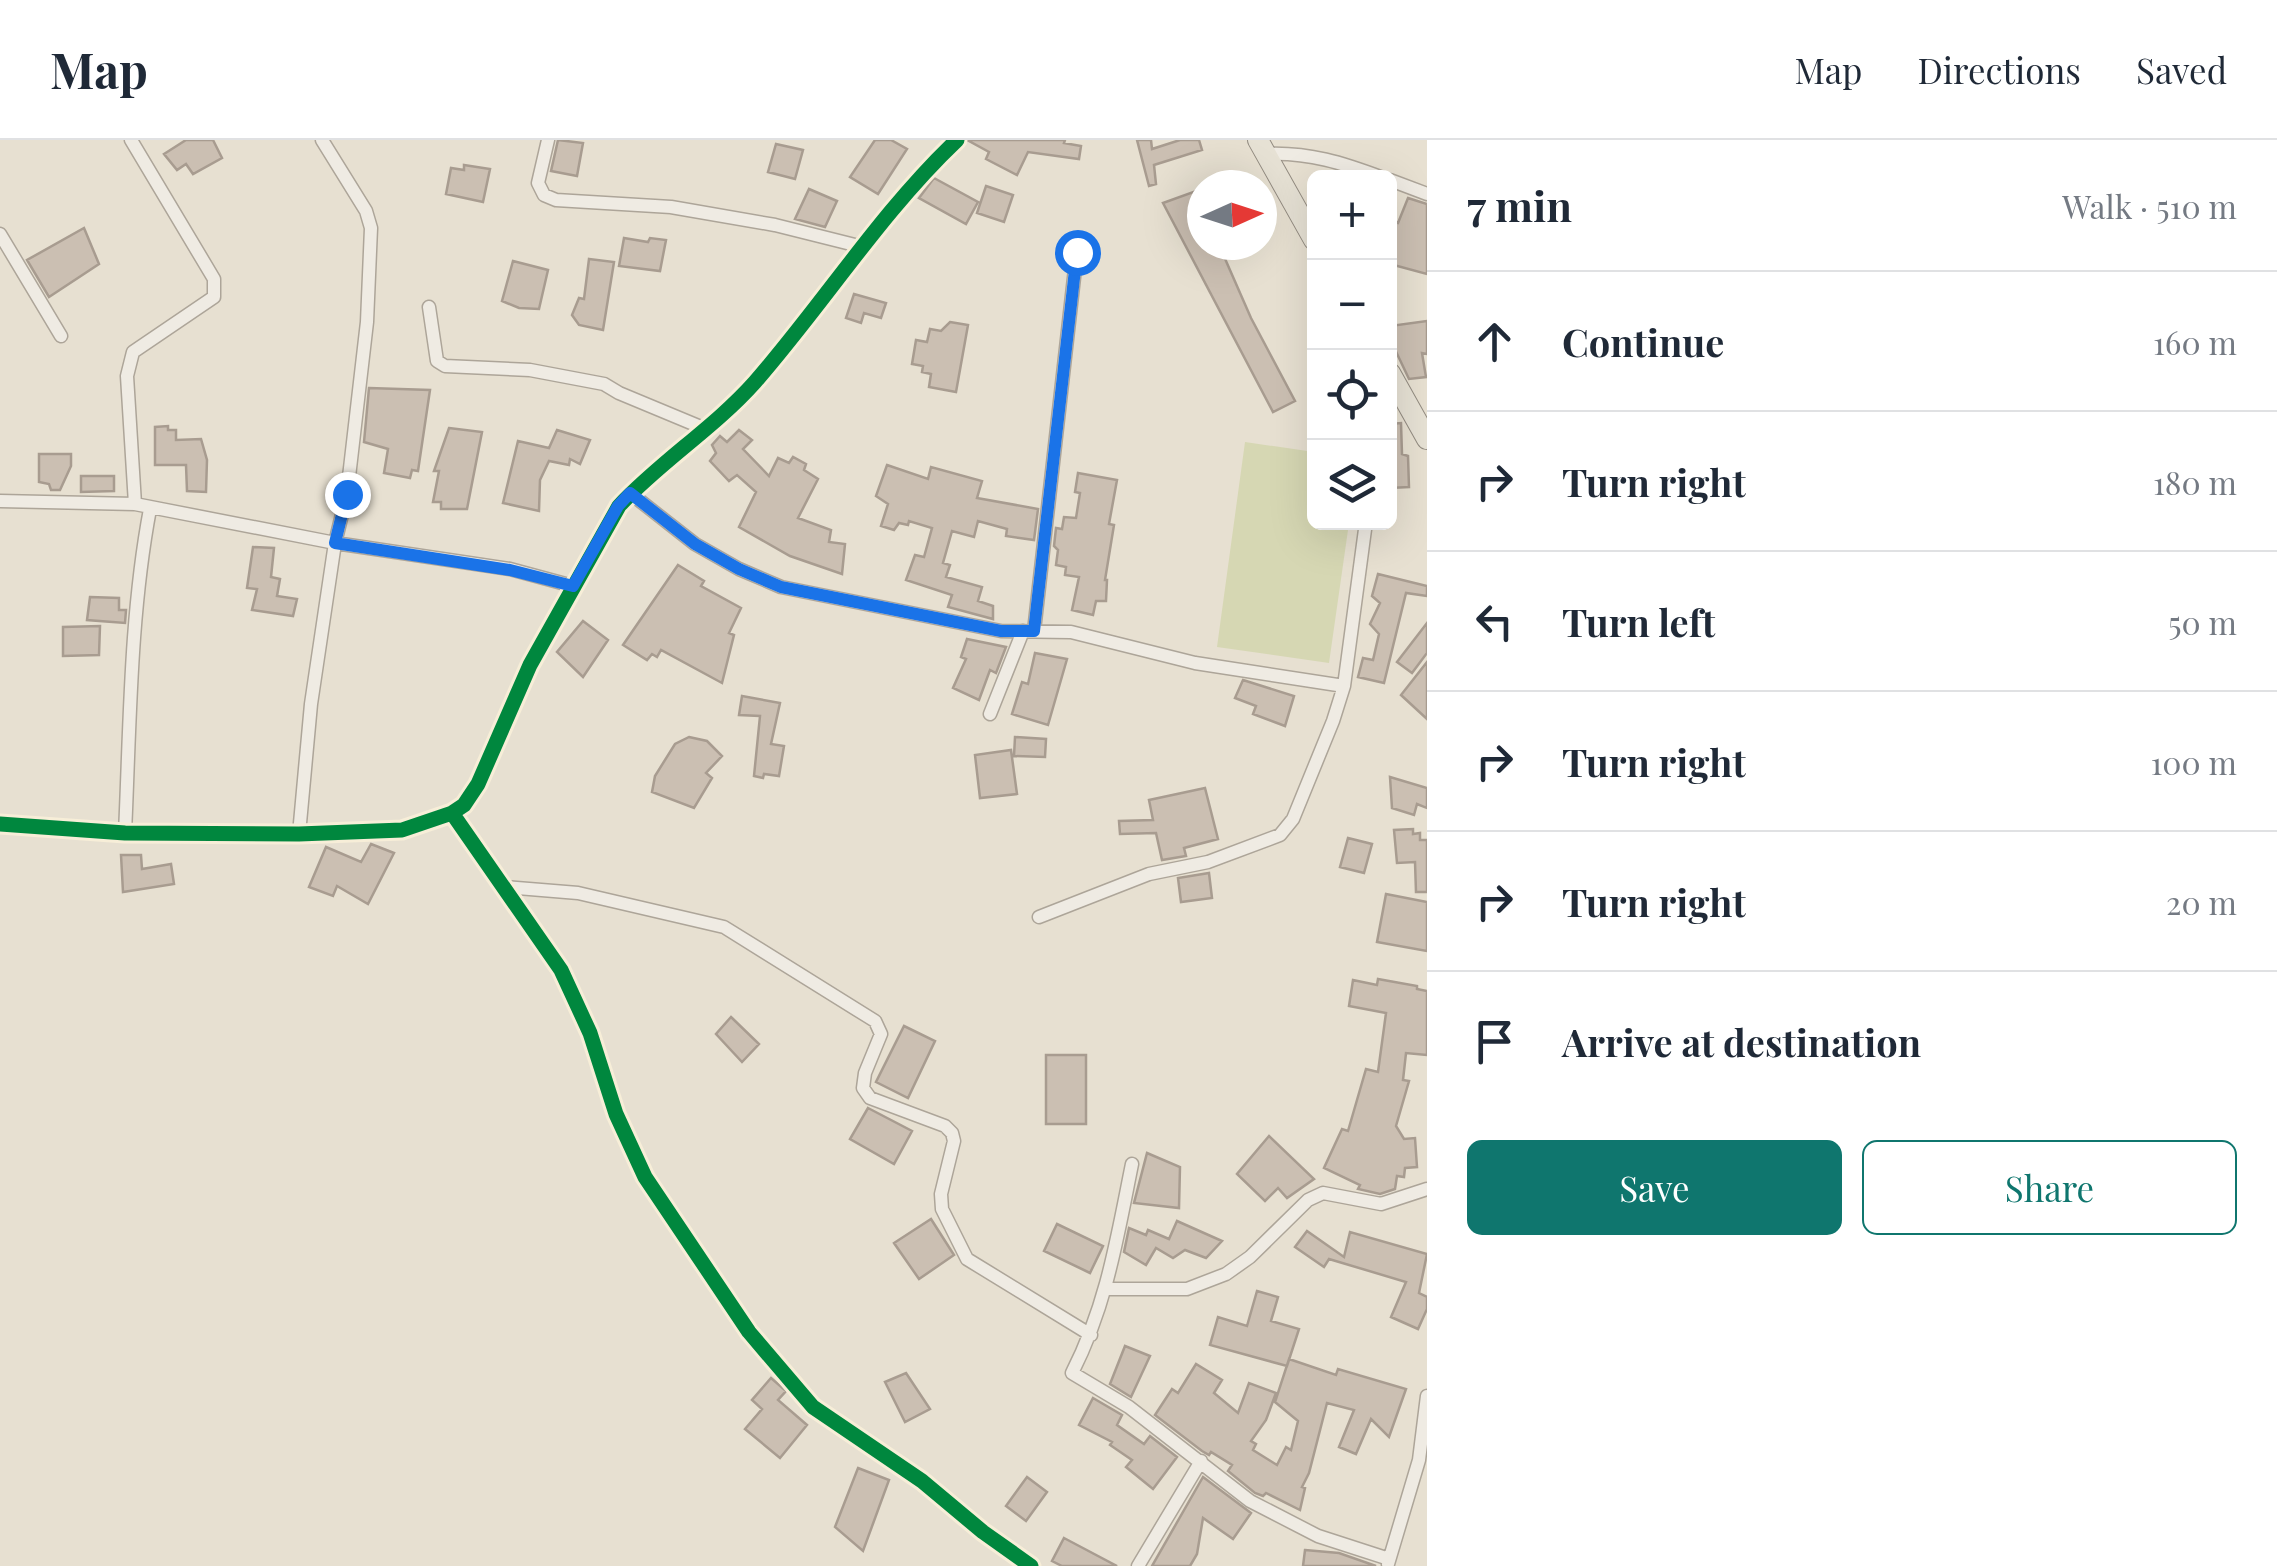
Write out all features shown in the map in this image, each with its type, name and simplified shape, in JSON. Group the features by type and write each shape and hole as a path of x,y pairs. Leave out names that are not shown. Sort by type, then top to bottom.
{"main road":[{"path":"1262,147 1307,227"},
{"path":"1397,385 1427,439"}],"street":[{"path":"131,140 214,280 214,297 133,352 127,376 135,504"},
{"path":"299,834 311,704 350,466 367,322 371,228 366,211 322,140"},
{"path":"548,140 538,182 544,195 556,200 671,207 776,225 864,247"},
{"path":"0,824 124,834 402,830 464,805 478,784 530,665 618,506 708,430 755,382 910,190 957,140"},
{"path":"1262,147 1339,161 1362,170"},
{"path":"1397,183 1427,194"},
{"path":"0,234 62,336"},
{"path":"990,714 1028,631 1077,252"},
{"path":"429,307 437,362 444,366 530,370 604,384 708,430"},
{"path":"630,493 695,544 781,587 1001,631 1071,632 1195,664 1344,686"},
{"path":"0,502 135,504 335,543 510,570 573,586"},
{"path":"124,834 135,637 150,508"},
{"path":"1039,917 1149,874 1208,862 1280,835 1293,819 1344,686 1365,530"},
{"path":"452,813 562,970 590,1034 616,1114 645,1177 749,1332 813,1408 922,1480 983,1532 1032,1566"},
{"path":"505,887 578,892 724,927 875,1021 881,1034 863,1088 870,1098 945,1126 952,1133 954,1141 940,1194 942,1209 967,1259 1091,1336"},
{"path":"1132,1164 1107,1290 1091,1336 1072,1372 1129,1407 1250,1501 1297,1526 1388,1562 1423,1461 1427,1396"},
{"path":"1107,1290 1187,1289 1215,1279 1250,1257 1308,1200 1322,1192 1381,1204 1427,1189"},
{"path":"1138,1566 1200,1461"}],"green space":[{"path":"1245,442 1307,451 1307,530 1348,530 1329,663 1217,647"}],"building":[{"path":"186,140 213,140 222,158 193,174 186,164 177,170 164,154"},
{"path":"558,140 583,143 577,176 551,171"},
{"path":"875,140 891,140 907,149 878,194 850,177"},
{"path":"967,140 1065,140 1064,143 1081,146 1079,159 1028,152 1017,175 986,159 989,152"},
{"path":"1137,140 1151,140 1152,149 1180,140 1199,140 1202,150 1154,165 1156,184 1149,186"},
{"path":"776,144 803,150 795,179 768,172"},
{"path":"464,165 490,169 483,202 446,194 451,168 464,170"},
{"path":"934,178 978,202 966,224 919,198"},
{"path":"986,186 1013,195 1004,222 977,213"},
{"path":"809,189 837,201 825,227 795,219"},
{"path":"1187,194 1187,249 1163,203"},
{"path":"1408,198 1427,204 1427,274 1397,266 1398,223"},
{"path":"84,228 99,264 49,297 27,260"},
{"path":"624,238 666,240 660,271 619,266"},
{"path":"589,259 614,262 603,330 579,325 572,315 579,298 584,299"},
{"path":"1193,260 1226,260 1295,401 1273,412"},
{"path":"513,261 548,270 539,309 519,308 502,301"},
{"path":"854,294 886,303 881,318 864,313 861,323 846,318"},
{"path":"1427,321 1427,354 1422,353 1426,377 1409,379 1397,354 1397,325"},
{"path":"950,322 968,325 956,392 929,387 931,374 922,372 923,366 912,364 916,340 927,342 930,329 941,331"},
{"path":"369,388 430,390 418,471 412,470 410,478 384,473 388,449 364,442"},
{"path":"1397,423 1401,423 1402,454 1408,456 1409,487 1397,488"},
{"path":"168,426 168,430 176,430 176,440 201,439 207,460 206,492 187,491 186,465 155,465 155,427"},
{"path":"449,428 482,432 467,509 441,509 441,502 433,502 439,471 434,471"},
{"path":"557,430 590,440 580,464 570,459 569,465 549,461 540,480 539,511 503,503 518,441 549,448"},
{"path":"739,430 752,440 743,449 769,476 778,458 789,463 793,457 806,464 804,470 818,479 798,518 831,530 829,542 845,544 842,574 790,556 739,527 756,492 737,475 729,481 710,461 716,453 712,445 720,436 727,442"},
{"path":"39,454 71,454 71,466 60,490 51,490 49,484 39,482"},
{"path":"887,465 928,479 931,467 982,481 977,498 1038,509 1034,540 1006,536 1007,529 978,521 974,537 952,531 943,563 950,565 946,577 982,587 978,601 993,606 993,619 948,607 952,595 906,580 915,555 924,557 932,528 909,521 908,525 899,523 894,530 881,526 888,504 876,496"},
{"path":"1078,473 1117,480 1109,524 1114,525 1105,580 1106,601 1096,601 1093,615 1072,610 1079,577 1065,575 1066,567 1056,565 1056,528 1062,529 1064,517 1076,518"},
{"path":"81,476 114,476 114,491 81,492"},
{"path":"253,547 274,548 271,577 280,579 277,596 297,599 293,616 252,610 257,589 247,588"},
{"path":"678,565 704,581 701,586 741,608 729,633 734,635 722,683 661,650 657,657 652,654 647,660 623,645"},
{"path":"1378,574 1427,586 1427,596 1406,593 1384,683 1358,677 1363,658 1373,660 1379,634 1370,624 1380,603 1372,596"},
{"path":"90,597 119,598 119,610 126,610 125,623 87,620"},
{"path":"583,621 608,640 583,677 557,652"},
{"path":"1427,623 1427,653 1412,673 1397,662"},
{"path":"100,626 99,655 63,656 63,627"},
{"path":"967,639 1006,647 996,673 990,670 979,700 953,688 966,659 961,657"},
{"path":"1035,653 1067,659 1048,725 1012,714 1022,682 1028,684"},
{"path":"1427,662 1427,719 1401,695"},
{"path":"1243,680 1294,696 1285,726 1253,714 1256,706 1235,698"},
{"path":"742,696 780,703 771,744 784,746 779,776 754,776 760,716 739,715"},
{"path":"689,737 707,741 722,756 706,773 712,778 694,808 652,792 655,776 675,744"},
{"path":"1015,737 1046,739 1045,757 1014,756"},
{"path":"1011,750 1017,794 980,798 975,755"},
{"path":"1390,777 1427,788 1427,808 1417,804 1414,815 1392,808"},
{"path":"1205,788 1218,839 1184,848 1186,856 1162,860 1156,833 1120,834 1119,821 1153,820 1149,800"},
{"path":"1413,829 1413,834 1420,833 1420,840 1427,840 1427,892 1416,892 1415,862 1397,863 1394,830"},
{"path":"1348,838 1372,844 1364,873 1340,867"},
{"path":"371,844 394,853 368,904 337,886 333,896 309,887 326,847 361,862"},
{"path":"121,855 141,855 142,869 171,864 174,884 123,892"},
{"path":"1209,873 1212,898 1181,902 1178,878"},
{"path":"1386,894 1427,902 1427,951 1377,942"},
{"path":"1378,979 1427,991 1427,1055 1406,1053 1403,1080 1409,1081 1396,1126 1404,1139 1415,1138 1417,1167 1405,1168 1404,1177 1397,1176 1395,1189 1380,1194 1358,1189 1360,1185 1324,1168 1342,1129 1348,1131 1366,1069 1378,1072 1386,1013 1349,1006 1353,980 1377,985"},
{"path":"731,1017 759,1044 742,1062 716,1034"},
{"path":"904,1026 935,1041 908,1098 876,1082"},
{"path":"1046,1055 1086,1055 1086,1124 1046,1124"},
{"path":"868,1108 912,1131 894,1164 850,1139"},
{"path":"1269,1136 1314,1179 1287,1198 1278,1188 1265,1201 1237,1174"},
{"path":"1147,1153 1180,1167 1179,1208 1134,1203"},
{"path":"931,1219 954,1255 919,1279 894,1243"},
{"path":"1177,1221 1222,1241 1206,1258 1185,1250 1173,1258 1156,1248 1146,1265 1124,1252 1129,1228 1146,1235 1148,1230 1169,1239"},
{"path":"1057,1224 1103,1246 1090,1273 1044,1251"},
{"path":"1307,1231 1344,1257 1350,1232 1427,1254 1419,1293 1427,1297 1427,1309 1418,1329 1391,1317 1406,1282 1329,1259 1324,1267 1295,1247"},
{"path":"1257,1291 1278,1297 1271,1321 1299,1329 1287,1366 1210,1345 1218,1317 1247,1326"},
{"path":"1125,1346 1150,1356 1131,1397 1110,1384"},
{"path":"1289,1359 1336,1375 1338,1369 1406,1389 1389,1437 1371,1419 1356,1454 1339,1447 1354,1410 1327,1403 1302,1487 1305,1488 1300,1510 1266,1493 1255,1493 1228,1471 1232,1465 1202,1451 1155,1415 1172,1389 1178,1393 1196,1364 1222,1380 1214,1393 1238,1413 1249,1383 1276,1393 1266,1420 1251,1441 1256,1444 1253,1450 1277,1465 1286,1447 1291,1450 1298,1421 1275,1402"},
{"path":"906,1373 930,1409 905,1422 885,1382"},
{"path":"771,1378 786,1391 778,1400 807,1425 780,1458 745,1429 762,1409 752,1400"},
{"path":"1093,1398 1122,1415 1117,1425 1144,1444 1150,1436 1177,1457 1153,1489 1126,1467 1132,1460 1110,1445 1112,1442 1079,1425"},
{"path":"858,1468 889,1480 863,1551 835,1527"},
{"path":"1027,1477 1047,1492 1026,1521 1006,1506"},
{"path":"1203,1477 1251,1513 1233,1539 1203,1518 1197,1554 1190,1566 1152,1566"},
{"path":"1064,1538 1117,1566 1062,1566 1052,1561"},
{"path":"1305,1550 1339,1553 1376,1566 1303,1566"}],"cycle path":[{"path":"0,824 125,833 402,830 464,805 478,784 530,665 619,506 755,382 903,197 957,140"},
{"path":"452,813 561,970 590,1033 616,1114 645,1177 749,1332 813,1407 922,1481 1031,1566"}],"route":[{"path":"347,494 335,543 510,570 573,586 618,506 630,493 695,544 781,587 1001,631 1034,631 1077,252"}]}
